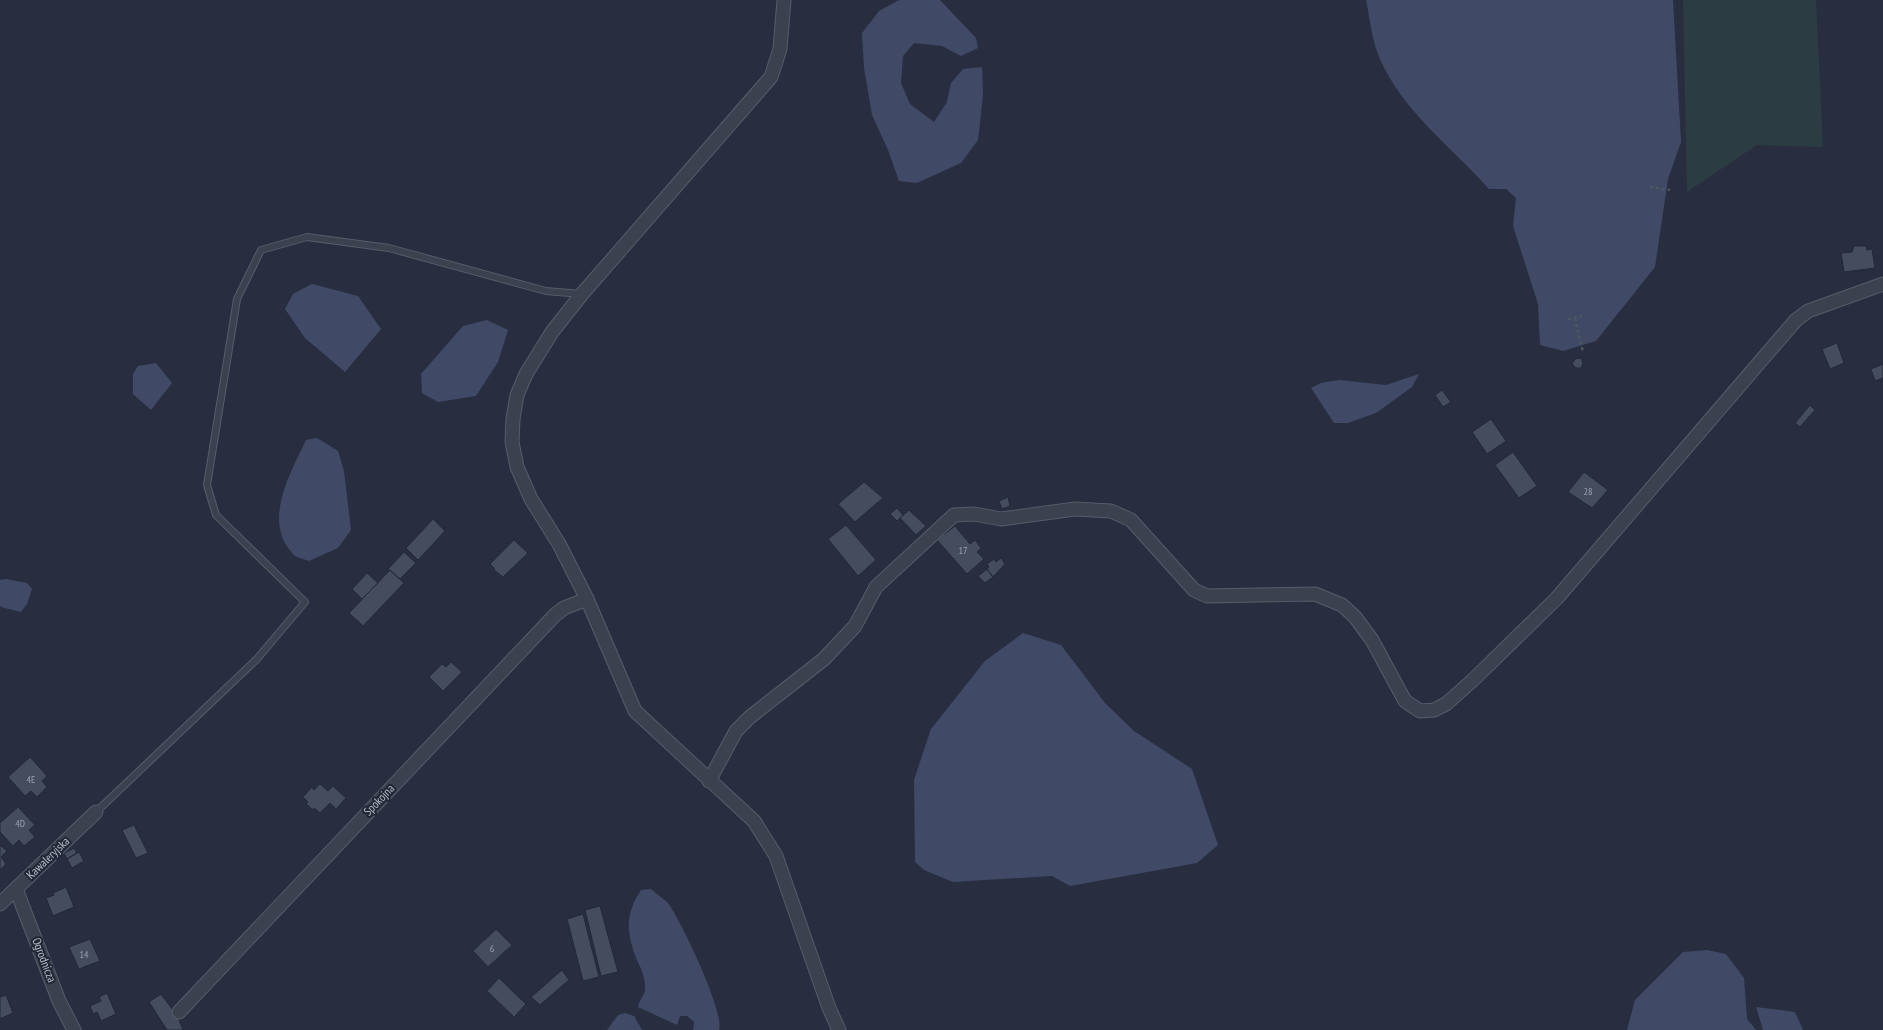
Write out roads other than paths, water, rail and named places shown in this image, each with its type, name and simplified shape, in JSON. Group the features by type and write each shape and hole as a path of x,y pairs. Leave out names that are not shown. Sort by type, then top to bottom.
{"street":[{"path":"784,0 780,49 771,77 582,294 552,332 526,374 517,395 513,418 512,442 517,467 531,499 559,544 587,599 635,711 754,821 776,856 829,1008 839,1030"},
{"path":"709,781 736,731 750,717 824,658 855,626 876,587 954,516 974,514 1000,519 1075,509 1111,511 1132,520 1194,590 1207,596 1228,597 1315,594 1342,605 1355,617 1372,640 1406,701 1420,711 1434,710 1440,707 1473,680 1557,598 1796,320 1808,311 1883,284"},
{"name":"Spokojna","path":"179,1012 555,615 564,608 587,599"},
{"name":"Kawaleryjska","path":"0,904 96,812"},
{"name":"Ogrodnicza","path":"16,889 60,1001 74,1030"}],"lane":[{"path":"96,812 257,659 305,602 216,515 208,485 237,299 261,250 307,238 389,248 546,291 582,294"}],"water":[{"path":"899,0 940,0 976,38 978,48 961,56 942,46 914,43 903,56 901,83 910,104 934,122 947,102 951,83 963,69 982,67 983,95 978,140 961,163 917,183 899,181 888,150 872,115 864,68 862,33 879,11"},
{"path":"1366,0 1673,0 1681,142 1668,179 1655,267 1596,341 1563,351 1540,345 1538,304 1513,226 1516,198 1506,189 1489,189 1429,128 1402,96 1390,78 1377,52"},
{"path":"312,284 358,296 381,329 345,372 305,338 285,309 293,294"},
{"path":"487,320 508,330 498,362 476,396 438,402 422,393 421,374 463,326"},
{"path":"156,363 172,383 151,410 133,394 133,374 138,366"},
{"path":"1419,374 1412,387 1376,413 1348,423 1334,423 1311,388 1321,383 1339,380 1386,385"},
{"path":"317,438 338,451 344,471 351,530 338,548 309,561 294,555 284,541 280,527 279,512 287,482 306,440"},
{"path":"6,579 27,583 32,589 27,604 21,612 1,607 0,605 0,580"},
{"path":"1023,633 1061,645 1105,703 1134,731 1192,769 1218,845 1197,863 1070,886 1052,876 953,882 924,870 915,862 914,780 931,729 985,661"},
{"path":"651,889 668,903 701,966 715,1005 719,1020 719,1030 693,1030 694,1022 687,1016 680,1016 677,1025 638,1007 645,990 645,982 633,950 629,932 629,924 632,907 641,890"},
{"path":"1707,950 1726,954 1744,978 1747,1019 1756,1030 1627,1030 1635,1000 1683,952"},
{"path":"1756,1007 1795,1012 1803,1030 1763,1030"},
{"path":"625,1013 634,1016 642,1030 607,1030 618,1015"}]}
